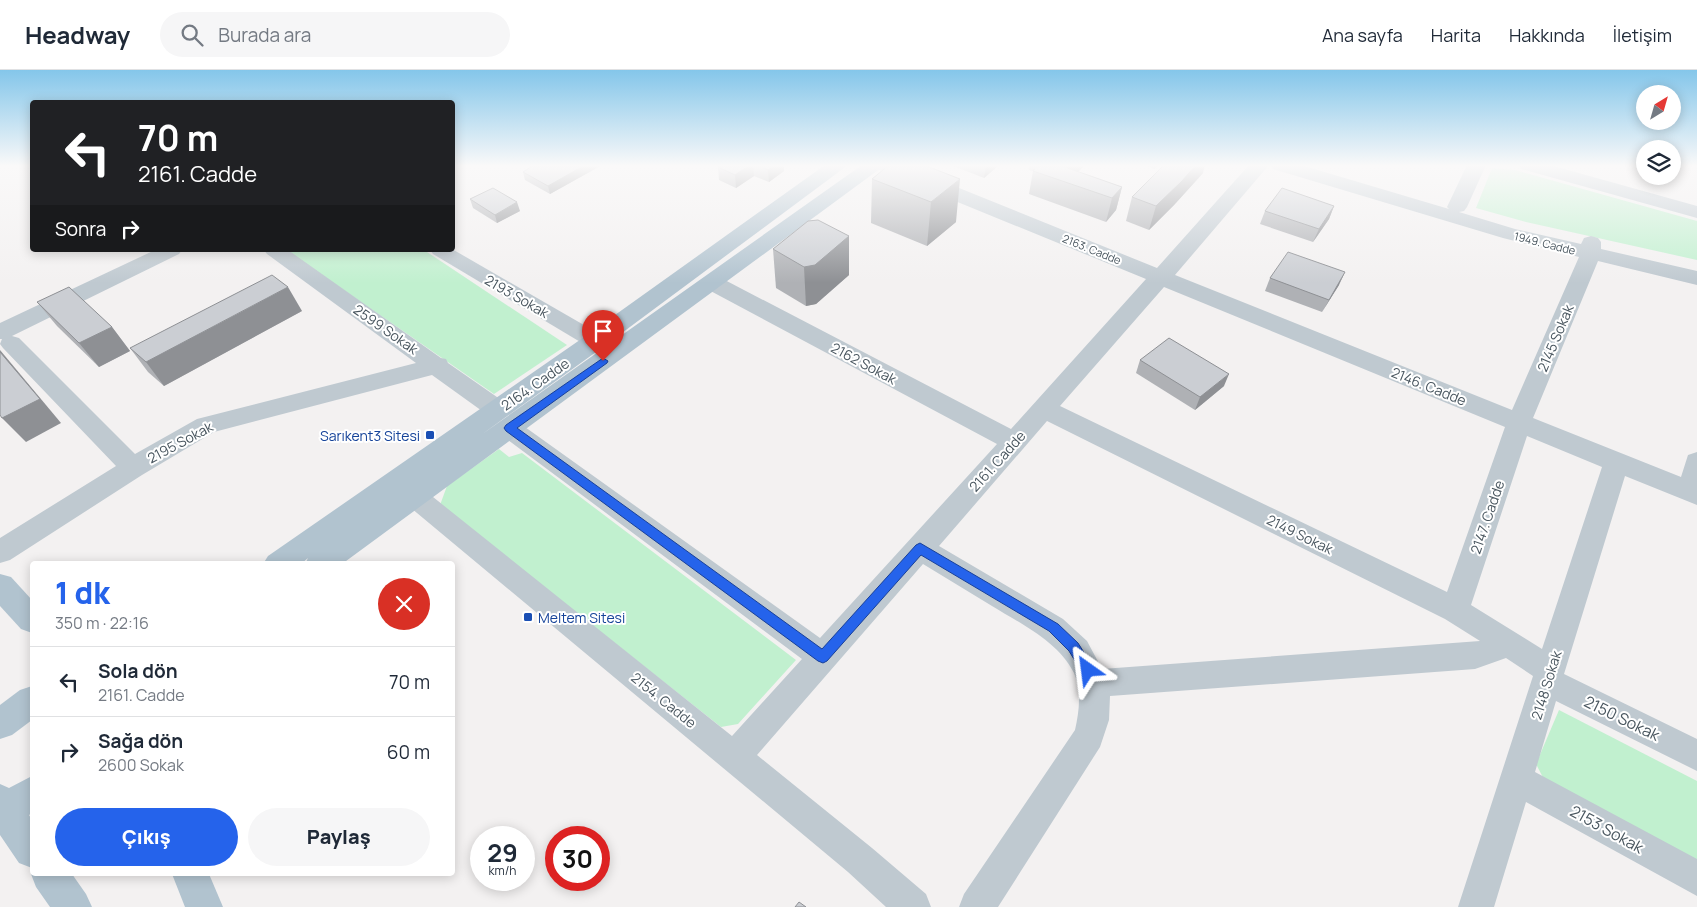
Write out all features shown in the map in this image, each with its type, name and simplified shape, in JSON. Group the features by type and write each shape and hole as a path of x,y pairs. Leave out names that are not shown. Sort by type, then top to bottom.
{"main road":[{"name":"2164. Cadde","path":"324,561 414,496 595,342 784,204"},
{"name":"2164. Cadde","path":"283,561 713,283 821,204"},
{"path":"0,586 30,618"},
{"path":"0,724 30,702"},
{"path":"9,805 30,846"},
{"path":"50,876 73,907"},
{"path":"191,876 204,907"}],"street":[{"name":"2163. Cadde","path":"981,204 1161,277"},
{"name":"2161. Cadde","path":"734,757 1225,204"},
{"name":"1949. Cadde","path":"1408,204 1460,220 1591,248 1697,266"},
{"name":"1949. Cadde","path":"1447,204 1697,278"},
{"path":"1668,204 1697,212"},
{"name":"2145 Sokak","path":"1520,423 1591,248"},
{"path":"132,468 5,337 168,252"},
{"name":"2599 Sokak","path":"277,252 438,366 504,419 823,657"},
{"name":"2193 Sokak","path":"443,252 595,342"},
{"name":"2146. Cadde","path":"1161,277 1693,494"},
{"name":"2162 Sokak","path":"713,283 1014,442"},
{"name":"2195 Sokak","path":"0,552 132,468 206,425 438,366"},
{"name":"2149 Sokak","path":"1044,409 1455,610 1505,641 1549,676"},
{"name":"2147. Cadde","path":"1455,610 1520,423"},
{"name":"2148 Sokak","path":"1476,907 1616,462"},
{"path":"1693,494 1697,462"},
{"name":"2154. Cadde","path":"414,496 860,860 913,907"},
{"path":"920,548 1053,628 1074,647 1085,664 1093,683 1095,710 1089,736 977,907"},
{"path":"1093,683 1475,656 1492,651 1505,641"},
{"name":"2150 Sokak","path":"1549,676 1697,756"},
{"name":"2153 Sokak","path":"1516,779 1697,878"}],"green space":[{"path":"1478,204 1637,204 1697,221 1697,260 1526,222 1476,208"},
{"path":"289,252 427,252 567,345 494,394"},
{"path":"499,449 509,457 522,453 796,660 738,724 721,727 440,505 447,486"},
{"path":"1559,710 1697,781 1697,872 1550,791 1536,764"}],"building":[{"path":"478,204 514,204 495,215"},
{"path":"1270,204 1328,204 1334,206 1319,229 1265,211"},
{"path":"818,220 849,236 815,265 804,267 773,249 808,221"},
{"path":"1288,252 1345,272 1329,300 1270,278"},
{"path":"272,275 288,287 146,362 130,348"},
{"path":"69,287 112,327 79,343 37,302"},
{"path":"1169,338 1229,374 1200,397 1140,360"},
{"path":"0,352 40,399 2,418 0,415"},
{"path":"799,902 806,907 795,907"}],"place":[{"name":"Sarıkent3 Sitesi","path":"430,435"},
{"name":"Meltem Sitesi","path":"528,617"}],"route":[{"path":"603,361 509,428 823,657 920,548 1053,628 1074,647 1088,670"}]}
